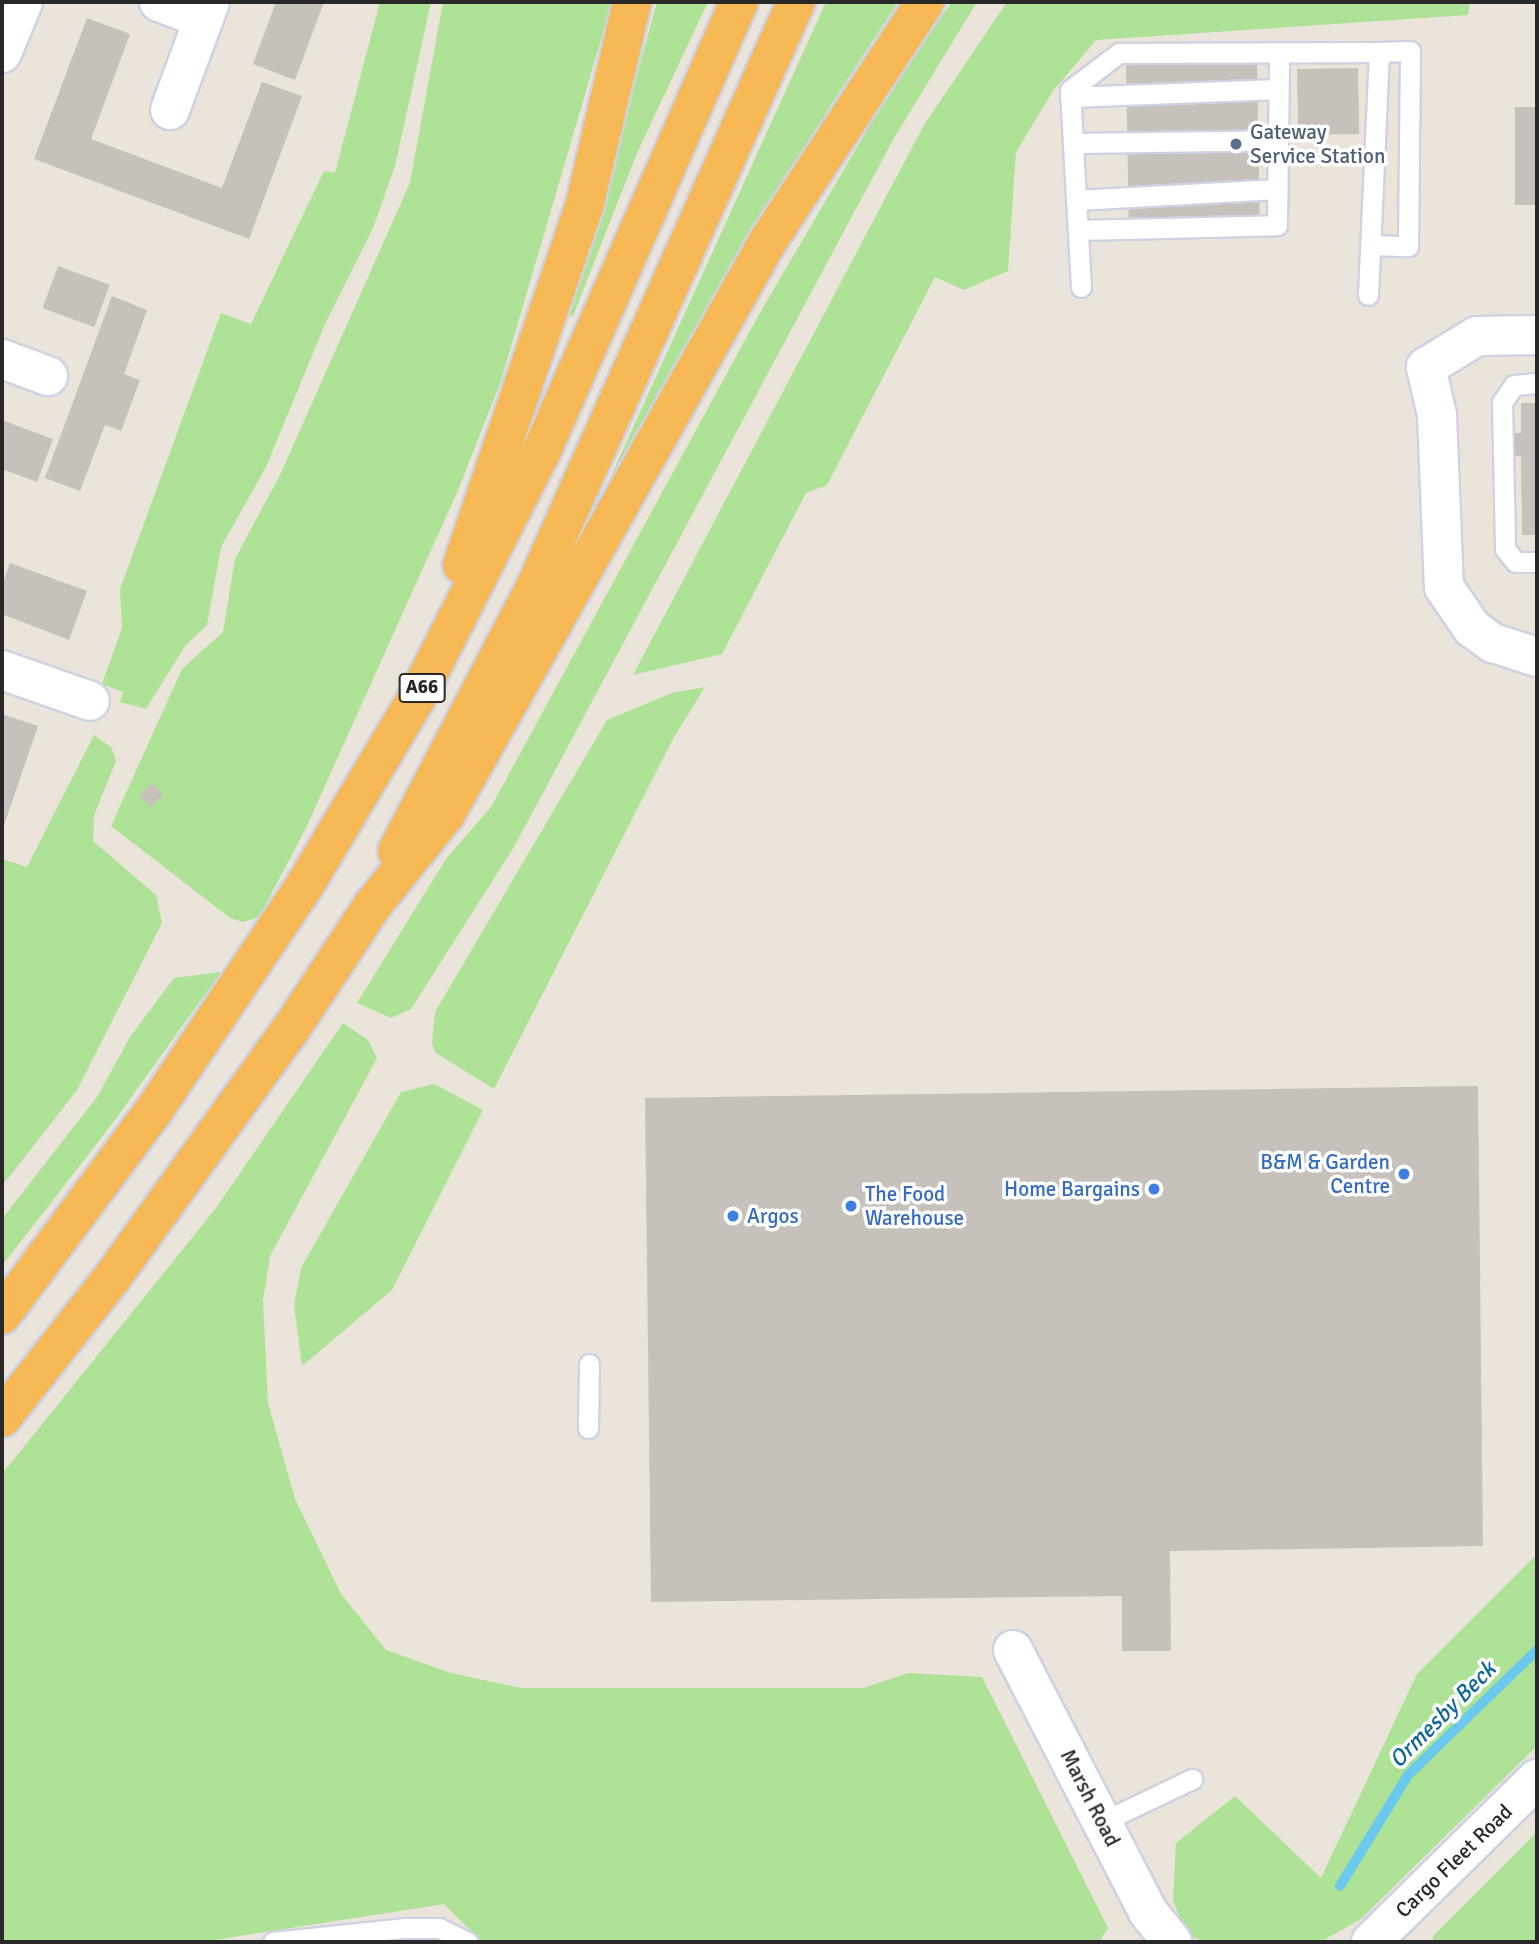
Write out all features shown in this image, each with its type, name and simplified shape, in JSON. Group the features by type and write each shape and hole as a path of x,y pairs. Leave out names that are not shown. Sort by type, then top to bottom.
{"highway":[{"name":"A66","path":"417,696 585,203 608,86 632,2"},
{"name":"A66","path":"2,1315 157,1106 305,886 417,696 541,453 740,2"},
{"name":"A66","path":"372,906 536,585 796,2"},
{"name":"A66","path":"2,1418 114,1275 290,1030 372,906 446,814 768,241 925,2"}],"street":[{"path":"2,53 23,2"},
{"path":"159,2 207,11 170,110"},
{"path":"1537,335 1477,336 1426,367 1437,415 1444,587 1472,628 1493,643 1537,657"},
{"path":"2,359 48,376"},
{"path":"2,670 90,701"},
{"name":"Marsh Road","path":"1013,1650 1148,1912 1172,1942"},
{"name":"Cargo Fleet Road","path":"1371,1942 1537,1779"}],"lane":[{"path":"1081,287 1070,90 1118,53 1410,51 1408,246 1371,245"},
{"path":"1078,230 1277,225 1279,52"},
{"path":"1368,295 1379,52"},
{"path":"1070,97 1278,89"},
{"path":"1073,143 1278,140"},
{"path":"1076,200 1278,189"},
{"path":"1537,383 1514,385 1502,402 1505,549 1516,562 1537,562"},
{"path":"588,1428 589,1364"},
{"path":"1102,1822 1192,1779"},
{"path":"273,1942 405,1928 439,1928 468,1942"}],"green space":[{"path":"380,2 431,2 395,166 373,228 325,324 266,467 221,547 207,625 185,646 146,709 120,702 123,692 102,684 122,628 120,589 221,313 251,324 324,171 335,173"},
{"path":"443,2 612,2 501,381 459,488 306,828 259,917 243,922 230,918 111,826 182,669 223,632 235,559 280,475 410,183"},
{"path":"657,2 708,2 637,153 573,316 563,313 605,192"},
{"path":"826,2 898,2 830,106 612,491 606,487"},
{"path":"952,2 977,2 894,138 514,847 411,1009 391,1018 357,1003 446,859 491,807 757,318 904,67"},
{"path":"1007,2 1470,2 1468,15 1096,40 1053,91 1016,152 1008,271 964,290 935,277 827,485 806,493 722,654 633,675 924,125"},
{"path":"705,687 674,737 494,1089 436,1053 432,1044 435,1012 607,720 672,693"},
{"path":"94,735 111,747 116,761 94,815 93,841 156,895 162,923 77,1090 2,1186 2,859 27,867"},
{"path":"221,972 115,1120 2,1266 2,1219 97,1097 130,1037 174,978"},
{"path":"343,1023 368,1040 377,1058 270,1256 263,1301 268,1403 295,1499 341,1594 386,1650 451,1673 521,1688 863,1688 908,1673 982,1677 1108,1928 1099,1942 482,1942 444,1904 202,1942 2,1942 2,1474 216,1208"},
{"path":"434,1084 483,1110 392,1290 302,1366 294,1305 301,1268 401,1092"},
{"path":"1537,1554 1537,1746 1361,1919 1320,1942 1205,1942 1186,1934 1173,1900 1176,1843 1235,1796 1321,1878 1417,1674"},
{"path":"1537,1832 1537,1942 1433,1942 1433,1936"}],"building":[{"path":"276,2 324,2 295,80 253,64"},
{"path":"87,18 130,34 91,139 222,188 262,82 302,96 249,239 34,159"},
{"path":"1257,63 1260,233 1129,235 1126,65"},
{"path":"1358,68 1359,134 1298,135 1297,69"},
{"path":"1515,107 1537,107 1537,205 1515,205"},
{"path":"58,266 110,285 94,327 43,308"},
{"path":"112,296 147,310 124,374 140,380 121,431 105,425 80,491 45,478"},
{"path":"1521,403 1537,403 1537,535 1522,535 1521,456 1508,457 1508,433 1521,433"},
{"path":"2,420 53,439 37,482 2,469"},
{"path":"10,563 87,591 69,640 2,614 2,586"},
{"path":"2,714 38,726 2,831"},
{"path":"152,783 163,794 151,807 139,796"},
{"path":"1478,1086 1483,1546 1170,1551 1171,1651 1122,1651 1122,1596 651,1602 645,1098"}],"waterway":[{"name":"Ormesby Beck","path":"1340,1886 1408,1775 1537,1650"}],"place":[{"name":"Gateway Service Station","path":"1236,144"},
{"name":"B&M & Garden Centre","path":"1404,1174"},
{"name":"Home Bargains","path":"1154,1189"},
{"name":"The Food Warehouse","path":"851,1206"},
{"name":"Argos","path":"733,1216"}]}
